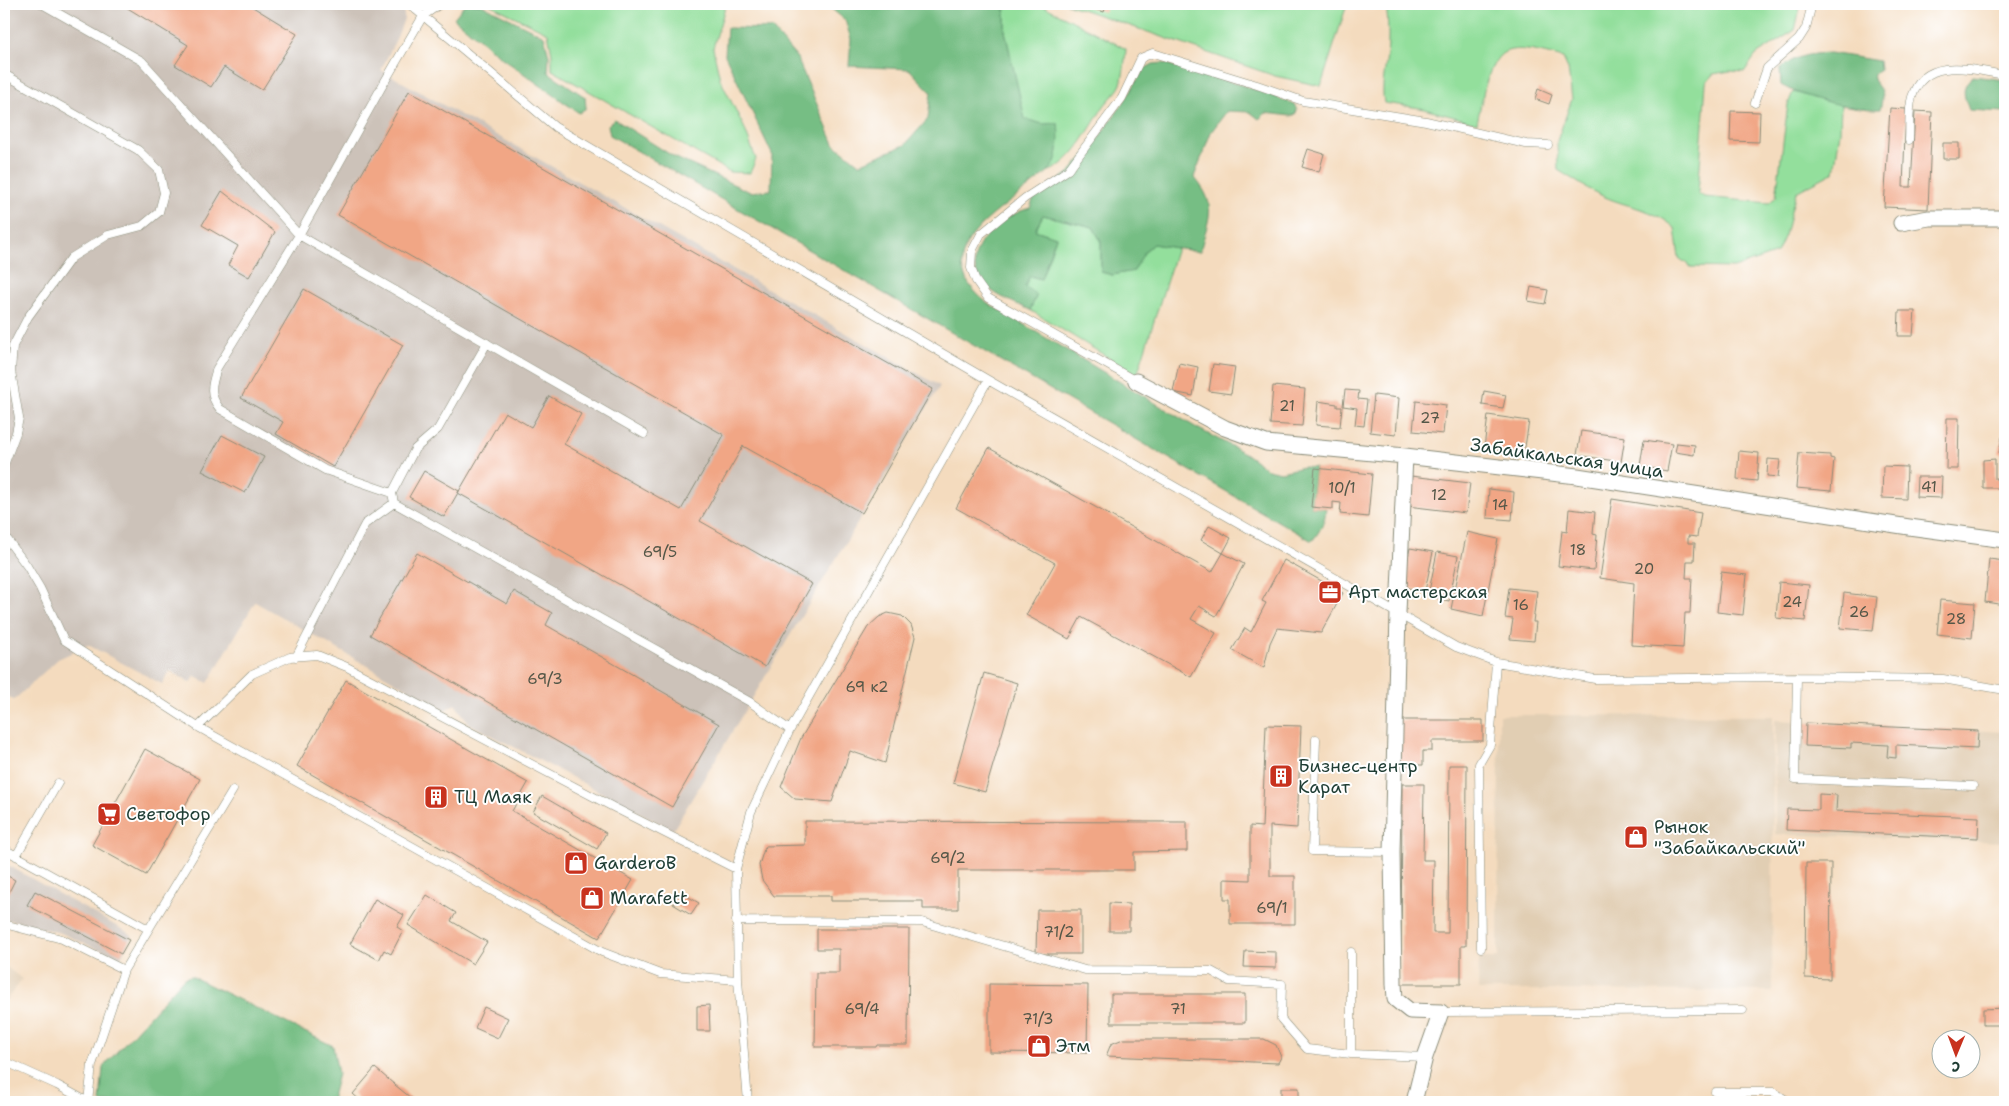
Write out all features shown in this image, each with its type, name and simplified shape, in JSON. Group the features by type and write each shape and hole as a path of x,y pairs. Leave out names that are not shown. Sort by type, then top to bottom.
{"street":[{"path":"1901,223 1929,218 2005,218"},
{"name":"Забайкальская улица","path":"1136,381 1225,428 1266,443 1405,456 1577,476 2005,540"},
{"path":"1405,456 1398,613 1392,852 1395,999 1410,1011 1441,1012 1414,1102"}],"lane":[{"path":"42,4 142,61 299,235 644,434"},
{"path":"409,4 555,127 988,380 1456,647 1496,662 1594,679 1797,677 1943,679 2005,690"},
{"path":"392,493 325,470 220,409 213,400 211,387 217,368 299,235 423,16 440,4"},
{"path":"1754,103 1767,68 1799,39 1806,28 1812,4"},
{"path":"1136,381 988,298 976,281 971,268 972,251 981,234 1025,198 1068,170 1122,98 1141,58 1153,53 1258,84 1303,101 1426,121 1526,144 1548,145"},
{"path":"1909,140 1911,99 1917,86 1926,76 1941,68 1961,68 2005,75"},
{"path":"4,74 138,150 159,170 164,193 159,212 142,226 108,235 71,258 28,316 13,346 11,371 19,418 16,433 4,464"},
{"path":"487,343 438,429 415,449 392,493 394,503 750,702 790,730"},
{"path":"748,1102 738,980 736,869 751,812 790,730 988,380"},
{"path":"296,657 365,524 394,503"},
{"path":"4,535 28,566 64,640 198,727 602,952 660,974 738,980"},
{"path":"198,727 252,674 290,657 317,655 347,667 736,869"},
{"path":"1481,948 1479,764 1490,745 1496,662"},
{"path":"1797,677 1795,779 1973,786"},
{"path":"1316,739 1312,851 1392,852"},
{"path":"16,856 58,783"},
{"path":"4,1062 57,1085 88,1102 92,1065 124,970 233,790"},
{"path":"4,849 148,929"},
{"path":"736,921 922,922 1085,970 1211,971 1228,981 1282,984 1281,1019 1307,1049 1351,1054 1426,1057"},
{"path":"4,924 62,938 124,970"},
{"path":"1351,952 1351,1054"},
{"path":"1441,1012 1743,1010"},
{"path":"1715,1092 1774,1092 1789,1102"}],"shaded area":[{"path":"4,4 395,4 404,13 404,19 381,70 940,386 673,830 470,724 455,704 445,710 255,602 208,683 195,676 191,683 170,671 162,684 88,645 58,659 14,700 4,694"},
{"name":"Рынок \"Забайкальский\"","path":"1499,715 1773,716 1772,991 1478,990 1479,958 1498,958"},
{"path":"1775,720 2005,732 2005,842 1775,834"},
{"path":"4,863 132,935 120,959 61,933 4,919"},
{"path":"4,965 22,979 4,1003"}],"green space":[{"path":"465,4 481,4 544,36 549,56 548,72 585,97 586,108 579,113 502,58 454,18"},
{"path":"489,4 726,4 713,48 720,79 744,127 756,159 750,173 730,172 552,70 552,54 548,33"},
{"path":"827,4 1005,4 1005,31 1025,119 1043,124 1058,123 1057,157 1053,166 1041,178 999,210 971,237 964,252 962,268 969,284 986,302 1197,428 1246,454 1267,469 1281,472 1303,467 1315,468 1311,507 1326,508 1322,526 1312,541 610,135 608,125 614,119 674,157 750,192 771,190 772,154 725,55 727,28 772,29 797,58 834,144 859,164 905,145 928,119 931,92 909,69 849,66 851,39 845,20"},
{"path":"1005,4 1040,4 1126,49 1120,87 1104,106 1076,149 1068,158 1048,172 1036,174 1005,31"},
{"path":"1067,4 1347,4 1321,86 1275,76"},
{"path":"1386,4 1801,4 1795,30 1756,55 1744,72 1730,71 1713,74 1706,83 1698,193 1704,197 1769,203 1776,197 1788,104 1793,92 1841,104 1840,132 1834,172 1796,192 1785,235 1777,253 1734,268 1691,267 1679,258 1675,228 1667,221 1650,212 1614,201 1599,194 1558,170 1557,141 1572,99 1568,69 1563,58 1542,52 1518,49 1505,52 1499,57 1489,74 1477,123 1420,108 1384,103 1383,85 1388,43"},
{"path":"1830,53 1879,61 1880,70 1874,74 1873,80 1881,93 1880,109 1857,108 1829,102 1781,85 1780,69 1786,64 1804,56"},
{"path":"1163,63 1248,87 1294,104 1297,110 1295,115 1291,116 1266,113 1259,119 1250,112 1227,111 1211,132 1194,177 1207,196 1209,205 1208,221 1200,252 1153,244 1145,251 1134,271 1112,275 1101,272 1101,241 1093,227 1043,215 1035,230 1056,237 1041,279 1030,276 1025,287 1037,295 1030,310 1007,300 991,290 977,274 975,261 978,249 984,238 1006,219 1030,208 1034,197 1069,173 1098,139 1144,69 1153,64"},
{"path":"1973,76 2005,80 2005,112 1969,110 1964,92 1966,84"},
{"path":"1043,215 1093,227 1101,241 1101,272 1112,275 1133,271 1145,251 1153,244 1177,248 1137,375 1030,310 1036,295 1024,287 1030,276 1041,279 1056,237 1035,230"},
{"path":"191,976 333,1046 338,1074 331,1101 100,1102 103,1067 184,978"}],"building":[{"path":"121,4 248,4 297,34 262,90 224,67 211,87 175,65 188,45"},
{"path":"1080,4 1107,4 1104,12"},
{"path":"1538,89 1552,95 1549,104 1535,99"},
{"path":"409,91 933,389 862,513 743,446 700,521 812,584 765,667 458,493 505,412 531,427 549,396 581,414 564,444 681,510 724,435 338,215"},
{"path":"1890,108 1906,109 1903,187 1911,187 1915,111 1932,112 1928,209 1884,207"},
{"path":"1731,111 1760,112 1759,142 1730,141"},
{"path":"1943,143 1959,143 1959,159 1943,159"},
{"path":"1308,149 1324,154 1319,172 1302,167"},
{"path":"222,191 275,232 249,277 228,265 238,246 202,225"},
{"path":"1531,287 1548,290 1545,304 1528,301"},
{"path":"304,289 403,345 333,467 276,434 283,422 241,398"},
{"path":"1899,311 1915,311 1913,336 1898,336"},
{"path":"1179,363 1198,367 1193,396 1173,392"},
{"path":"1213,364 1235,367 1231,394 1209,391"},
{"path":"1273,386 1305,389 1302,426 1270,424"},
{"path":"1345,390 1359,391 1358,399 1367,400 1364,426 1355,425 1357,408 1343,406"},
{"path":"1484,391 1506,395 1503,408 1482,405"},
{"path":"1374,395 1399,398 1396,435 1370,432"},
{"path":"1318,401 1337,404 1337,407 1342,407 1340,427 1316,425"},
{"path":"1416,401 1446,405 1443,434 1413,431"},
{"path":"1488,415 1529,421 1524,453 1484,448"},
{"path":"1947,418 1959,418 1958,469 1946,469"},
{"path":"1581,431 1625,437 1621,462 1577,455"},
{"path":"222,435 264,457 245,493 202,471"},
{"path":"2002,437 2005,437 2005,454 1999,453"},
{"path":"1644,440 1672,444 1667,471 1640,466"},
{"path":"1677,443 1695,445 1694,455 1675,452"},
{"path":"989,448 1212,572 1223,553 1244,564 1216,616 1199,606 1191,619 1216,633 1191,677 1081,617 1069,639 1026,615 1055,563 956,508"},
{"path":"1739,451 1759,453 1757,481 1737,479"},
{"path":"1799,453 1830,455 1830,458 1834,459 1831,491 1796,488"},
{"path":"1768,459 1780,460 1778,477 1767,476"},
{"path":"1995,459 1995,479 2005,478 2005,488 1983,488 1983,460"},
{"path":"1883,466 1907,467 1906,499 1882,498"},
{"path":"1315,468 1372,474 1368,517 1340,514 1341,503 1333,502 1333,509 1311,507"},
{"path":"424,471 459,491 444,517 409,497"},
{"path":"1411,476 1470,483 1466,513 1407,506"},
{"path":"1917,477 1942,477 1941,498 1916,497"},
{"path":"1489,489 1514,492 1512,520 1487,518"},
{"path":"1612,499 1701,513 1697,537 1688,536 1688,543 1695,543 1694,561 1687,561 1686,578 1692,578 1690,613 1685,613 1683,648 1631,645 1634,583 1600,578"},
{"path":"1569,509 1595,512 1593,534 1597,535 1594,570 1558,566 1562,531 1567,532"},
{"path":"1209,526 1231,538 1223,553 1201,540"},
{"path":"1467,532 1498,539 1483,616 1451,609"},
{"path":"1410,548 1433,552 1425,591 1402,587"},
{"path":"1437,552 1458,556 1449,601 1428,596"},
{"path":"417,553 507,604 514,591 552,613 546,625 719,724 672,807 370,635"},
{"path":"1989,559 2005,561 2005,605 1985,602"},
{"path":"1284,560 1343,593 1321,633 1277,628 1270,643 1264,668 1232,650 1245,628 1251,632 1266,603 1262,601"},
{"path":"1721,572 1747,575 1743,615 1717,612"},
{"path":"1779,582 1809,585 1805,621 1776,618"},
{"path":"1509,588 1537,591 1533,622 1536,622 1534,641 1510,639 1513,619 1505,618"},
{"path":"1844,593 1877,597 1873,631 1840,628"},
{"path":"1940,600 1975,603 1972,638 1937,634"},
{"path":"888,613 902,616 911,625 915,637 885,763 850,751 832,802 795,799 781,787 801,738 868,627 879,617"},
{"path":"984,673 1017,683 985,792 953,783"},
{"name":"ТЦ Маяк","path":"346,680 528,783 512,811 633,880 599,938 297,766"},
{"path":"1400,720 1483,720 1483,741 1432,741 1432,751 1423,751 1423,765 1400,765"},
{"path":"1806,723 1978,731 1977,749 1896,745 1896,758 1887,757 1888,745 1851,743 1851,748 1805,746"},
{"path":"1266,725 1301,726 1297,828 1270,826 1270,876 1295,876 1295,924 1230,924 1230,899 1224,899 1224,879 1250,880 1250,826 1262,827"},
{"path":"145,749 200,779 146,875 92,845"},
{"path":"1449,765 1467,765 1466,946 1461,946 1461,984 1401,984 1402,784 1424,784 1423,860 1434,860 1433,933 1448,933"},
{"path":"1819,794 1837,795 1836,811 1979,817 1978,838 1786,830 1787,809 1819,810"},
{"path":"542,796 606,833 597,849 533,812"},
{"path":"805,821 1187,822 1187,851 1134,852 1134,870 958,870 958,909 923,909 923,901 831,901 831,896 774,896 762,880 759,865 765,846 805,845"},
{"path":"1806,863 1831,863 1830,979 1805,978"},
{"path":"4,874 15,880 4,902"},
{"path":"35,891 129,940 121,954 27,905"},
{"path":"680,892 699,903 691,915 673,904"},
{"path":"427,895 456,913 451,921 487,942 473,964 408,925"},
{"path":"375,899 404,915 397,927 403,931 391,954 384,950 379,960 350,944"},
{"path":"1109,903 1129,904 1129,931 1109,931"},
{"path":"1037,910 1081,910 1081,954 1036,954"},
{"path":"817,929 909,929 908,1045 815,1047 816,973 839,973 839,949 817,949"},
{"path":"1245,951 1276,952 1276,968 1244,967"},
{"path":"989,984 1088,985 1087,1053 989,1052"},
{"path":"1111,994 1245,994 1245,1023 1111,1023"},
{"path":"709,1005 710,1031 697,1031 697,1006"},
{"path":"484,1007 508,1018 498,1038 475,1028"},
{"path":"2005,1008 2005,1025 1983,1025 1983,1009"},
{"path":"1123,1039 1264,1039 1276,1045 1281,1057 1278,1063 1106,1056 1111,1044"},
{"path":"375,1068 416,1102 362,1102 353,1094"},
{"path":"1281,1088 1299,1088 1299,1102 1281,1102"}],"place":[{"name":"Арт мастерская","path":"1330,592"},
{"name":"Бизнес-центр Карат","path":"1281,776"},
{"name":"ТЦ Маяк","path":"436,797"},
{"name":"Светофор","path":"109,814"},
{"name":"Рынок \"Забайкальский\"","path":"1636,837"},
{"name":"GarderoB","path":"576,863"},
{"name":"Marafett","path":"592,898"},
{"name":"Этм","path":"1039,1046"}]}
